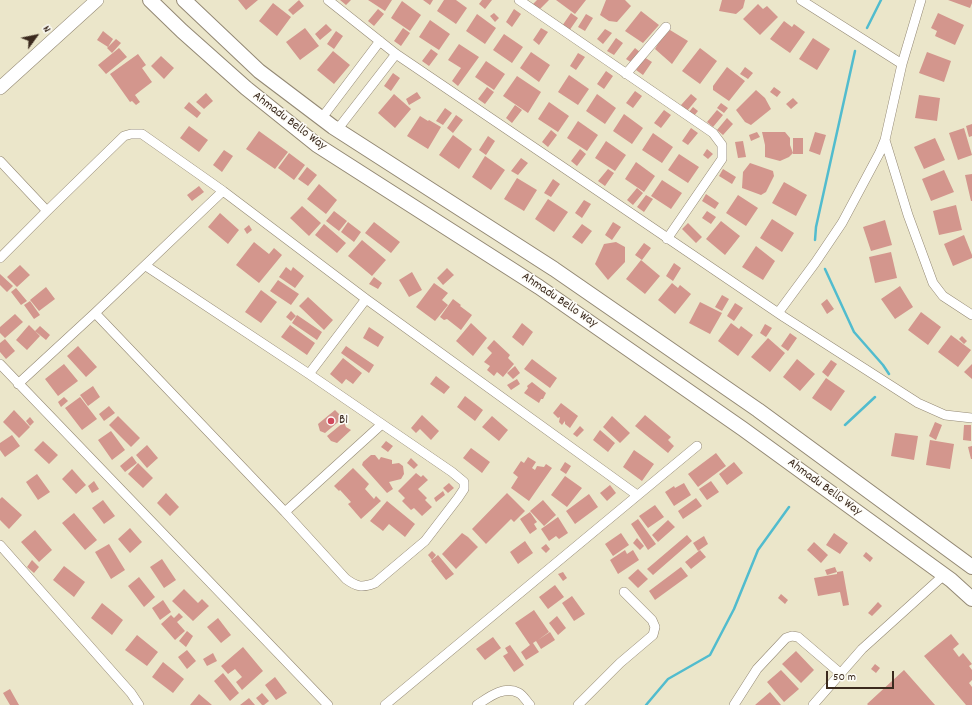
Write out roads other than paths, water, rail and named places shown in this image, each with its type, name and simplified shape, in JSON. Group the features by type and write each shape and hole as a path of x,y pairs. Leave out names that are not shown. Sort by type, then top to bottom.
{"main road":[{"name":"Ahmadu Bello Way","path":"150,0 240,83 317,145 539,287 750,434 944,575 972,599"},
{"name":"Ahmadu Bello Way","path":"184,0 259,71 321,119 554,269 758,410 972,567"}],"street":[{"path":"0,88 97,0"},
{"path":"328,0 396,54 778,313 918,403 945,415 972,418"},
{"path":"519,0 713,133 722,145 722,159 667,239"},
{"path":"801,0 902,64"},
{"path":"778,313 842,223 880,152 885,140 902,64 921,0"},
{"path":"626,74 666,28"},
{"path":"321,119 380,41"},
{"path":"337,130 396,54"},
{"path":"0,258 124,136 131,134 142,134 223,191 366,299 637,495"},
{"path":"885,140 908,215 933,283 943,296 972,315"},
{"path":"0,161 47,211"},
{"path":"18,384 146,266 223,191"},
{"path":"96,313 285,512 346,579 354,585 366,586 375,583 425,542 464,489 464,482 452,472 309,374 146,266"},
{"path":"309,374 366,299"},
{"path":"0,364 328,705"},
{"path":"285,512 382,424"},
{"path":"384,705 697,446"},
{"path":"0,545 131,693 139,705"},
{"path":"813,705 862,649 944,575"},
{"path":"578,705 620,663 653,635 655,627 652,620 624,592"},
{"path":"734,705 757,669 786,638 792,636 798,637 840,673"},
{"path":"477,705 495,694 508,690 519,693 530,705"}],"waterway":[{"path":"867,28 881,0"},
{"path":"815,240 816,227 855,51"},
{"path":"825,269 854,332 889,374"},
{"path":"845,425 875,397"},
{"path":"646,705 668,679 710,655 734,609 758,550 789,507"}],"place":[{"name":"B1","path":"331,421"}]}
